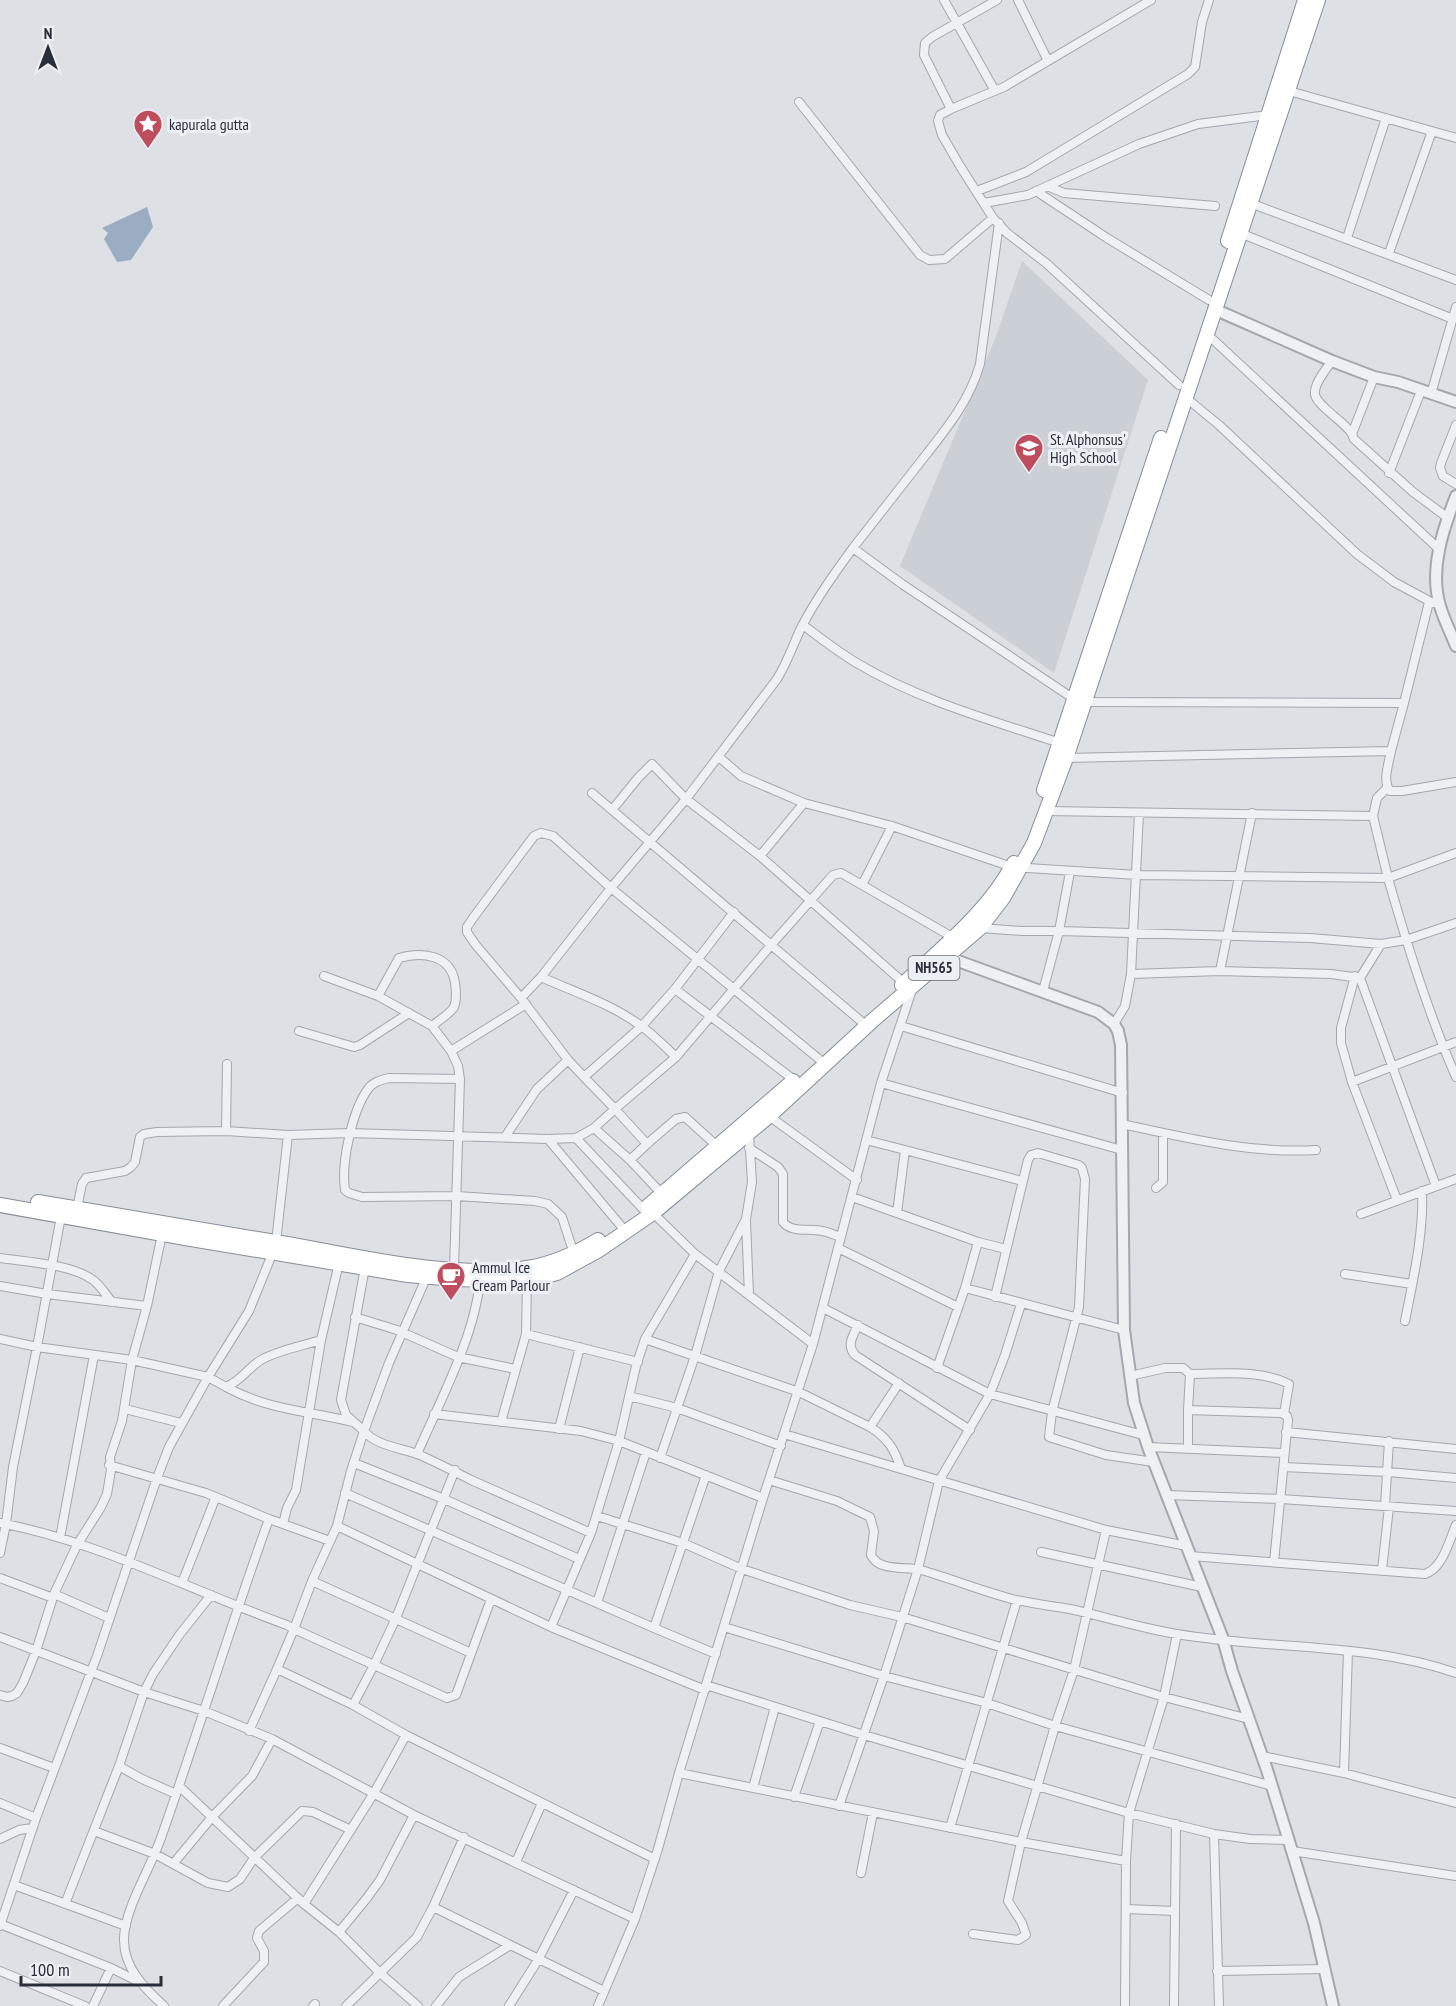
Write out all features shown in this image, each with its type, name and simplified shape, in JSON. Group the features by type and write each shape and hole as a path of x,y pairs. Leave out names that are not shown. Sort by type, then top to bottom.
{"highway":[{"name":"NH565","path":"1182,391 1207,334 1212,305 1268,115 1305,0"},
{"name":"NH565","path":"0,1205 162,1234 454,1269 526,1268 555,1262 574,1254 648,1211 662,1194 862,1022 947,957 980,928 1003,898 1017,867 1060,743 1079,700 1182,391 1240,232 1318,0"},
{"name":"NH565","path":"0,1196 77,1208 274,1247 339,1263 427,1276 527,1281 557,1273 577,1263 749,1133 909,984 991,898 1035,843 1066,758 1079,700"}],"street":[{"path":"944,0 995,91"},
{"path":"951,109 924,55 926,43 932,37 997,0"},
{"path":"1018,0 1048,61"},
{"path":"977,191 1026,172 1188,74 1195,67 1202,22 1209,0"},
{"path":"1146,2 995,91 940,115 939,128 984,203 1007,233 1046,263 1357,554 1394,582 1434,604 1456,646"},
{"path":"1289,91 1456,138"},
{"path":"799,102 920,255 929,260 945,259 996,221"},
{"path":"984,203 1028,195 1139,144 1198,124 1268,115"},
{"path":"1347,238 1386,118"},
{"path":"1389,253 1432,131"},
{"path":"1047,186 1064,193 1215,206"},
{"path":"1036,191 1212,305 1332,361 1374,377 1398,382 1456,402"},
{"path":"1250,203 1389,253 1456,280"},
{"path":"451,1051 524,1001 611,888 686,799 777,679 827,584 968,398 980,364 996,221"},
{"path":"1240,232 1453,319"},
{"path":"1389,472 1426,393 1456,308"},
{"path":"1207,334 1440,550"},
{"path":"1332,361 1315,388 1316,400 1348,426 1357,443 1389,472 1448,518"},
{"path":"1352,434 1374,377"},
{"path":"1456,425 1440,468 1443,476 1456,484"},
{"path":"1456,496 1440,550 1434,604 1391,751 1387,788 1377,798 1373,816 1406,940 1443,1047 1456,1077"},
{"path":"853,548 902,584 1079,700 1404,703"},
{"path":"803,626 856,663 886,678 942,703 1060,743"},
{"path":"1066,758 1391,751"},
{"path":"719,757 741,776 804,803 892,825 1017,867 1137,875 1388,878 1456,853"},
{"path":"598,2006 635,1919 655,1859 763,1498 799,1392 824,1308 881,1083 901,1026 909,984 760,856 686,799 652,764 612,810"},
{"path":"1387,788 1395,792 1456,782"},
{"path":"592,793 862,1022"},
{"path":"760,856 804,803"},
{"path":"1046,811 1373,816"},
{"path":"1114,1024 1125,1006 1131,974 1139,813"},
{"path":"1220,971 1252,813"},
{"path":"862,885 892,825"},
{"path":"647,1144 568,1060 524,1001 467,932 467,927 534,836 547,833 553,836 611,888 819,1059"},
{"path":"1042,991 1059,931 1070,872"},
{"path":"77,1208 82,1184 86,1178 125,1171 131,1167 135,1162 140,1137 144,1134 226,1131 288,1135 349,1133 576,1138 594,1128 676,1057 811,899 837,873 954,938"},
{"path":"584,1077 642,1026 675,989 734,912"},
{"path":"980,928 1023,932 1310,938 1381,944 1406,940 1456,923"},
{"path":"1381,944 1357,977 1341,1028 1342,1052 1397,1200"},
{"path":"378,996 399,958 419,955 440,958 447,963 454,976 456,996 453,1007 432,1026"},
{"path":"947,957 1098,1012 1114,1024 1118,1031 1121,1045 1123,1093 1124,1330 1134,1403 1143,1435 1223,1639 1272,1786 1314,1923 1333,2006"},
{"path":"1131,974 1220,971 1357,977"},
{"path":"324,976 378,996 432,1026 451,1051 458,1066 460,1079 459,1136 454,1269"},
{"path":"541,977 611,1007 642,1026 676,1057"},
{"path":"1357,977 1436,1186"},
{"path":"675,989 794,1080"},
{"path":"299,1031 354,1047 360,1046 409,1013"},
{"path":"901,1026 1123,1093"},
{"path":"1353,1082 1456,1042"},
{"path":"505,1137 537,1089 568,1060"},
{"path":"226,1131 227,1064"},
{"path":"460,1079 389,1078 378,1080 369,1088 349,1133 345,1190 362,1197 457,1196 535,1201 548,1204 562,1217 574,1254"},
{"path":"881,1083 1122,1150"},
{"path":"768,1116 857,1180"},
{"path":"630,1160 676,1119 685,1118 717,1146"},
{"path":"1122,1124 1222,1144 1288,1152 1316,1150"},
{"path":"594,1128 630,1160 662,1194"},
{"path":"749,1133 752,1182 746,1219 750,1295"},
{"path":"1156,1188 1163,1182 1163,1133"},
{"path":"164,2006 139,1982 111,1968 0,1925 3,1908 14,1884 169,1447 208,1377 249,1311 274,1247 288,1135"},
{"path":"576,1138 648,1211 695,1254 813,1344"},
{"path":"548,1139 621,1226"},
{"path":"866,1140 1022,1181"},
{"path":"749,1148 778,1167 783,1174 783,1222 786,1226 795,1229 817,1230 841,1237"},
{"path":"897,1213 905,1150"},
{"path":"995,1297 1028,1160 1035,1153 1079,1165 1085,1179 1081,1289 1077,1319 1048,1434 1051,1439 1106,1455 1154,1462"},
{"path":"1361,1214 1456,1179"},
{"path":"1405,1322 1412,1284 1422,1191"},
{"path":"852,1197 978,1242 1006,1249"},
{"path":"0,1553 13,1467 38,1347 61,1216"},
{"path":"660,1458 695,1356 719,1271 746,1219"},
{"path":"0,1695 6,1697 17,1693 36,1651 53,1596 77,1545 101,1508 107,1494 111,1470 110,1457 125,1409 132,1360 147,1306 162,1234"},
{"path":"937,1368 965,1288 978,1242"},
{"path":"838,1248 958,1307"},
{"path":"551,1628 597,1516 645,1339 695,1254"},
{"path":"0,1258 52,1266 82,1274 94,1281 112,1302"},
{"path":"283,1524 287,1508 296,1490 321,1340 339,1263"},
{"path":"365,1267 341,1400 346,1415 374,1439 455,1470 471,1480 591,1533"},
{"path":"1345,1274 1412,1284"},
{"path":"249,1731 337,1526 364,1431 389,1363 427,1276"},
{"path":"417,1454 477,1308 480,1280"},
{"path":"501,1422 526,1334 527,1281"},
{"path":"0,1286 147,1306"},
{"path":"965,1288 1124,1330"},
{"path":"839,1806 918,1569 939,1481 990,1394 1021,1304"},
{"path":"824,1308 990,1394 1143,1435"},
{"path":"355,1317 403,1332 458,1358 515,1369"},
{"path":"858,1325 850,1343 851,1351 970,1430"},
{"path":"526,1334 638,1362"},
{"path":"0,1339 38,1347 132,1360 208,1377 246,1398 307,1414 354,1422"},
{"path":"645,1339 799,1392 870,1427 889,1442 901,1469"},
{"path":"226,1387 235,1383 267,1357 321,1340"},
{"path":"559,1429 580,1347"},
{"path":"60,1538 94,1355"},
{"path":"1130,1376 1177,1366 1187,1370 1190,1374 1188,1448"},
{"path":"1190,1374 1255,1374 1282,1380 1289,1384 1284,1414 1288,1420 1274,1562"},
{"path":"870,1427 899,1383"},
{"path":"629,1396 676,1408 781,1446"},
{"path":"125,1409 181,1423"},
{"path":"1188,1410 1208,1409 1284,1414"},
{"path":"434,1414 581,1431 619,1441 763,1498"},
{"path":"1286,1432 1456,1449"},
{"path":"784,1434 1106,1530 1188,1551 1274,1562 1418,1574 1431,1572 1441,1558 1456,1525"},
{"path":"1382,1570 1389,1441"},
{"path":"1148,1447 1284,1453"},
{"path":"597,1603 646,1452"},
{"path":"354,1463 444,1499 579,1559"},
{"path":"110,1465 206,1493 330,1541"},
{"path":"1284,1467 1456,1478"},
{"path":"353,1705 396,1618 455,1470"},
{"path":"654,1628 706,1475"},
{"path":"769,1480 837,1501 870,1517 874,1531 871,1555 873,1559 887,1566 918,1569 1017,1600 1087,1613 1177,1634 1348,1651 1412,1661 1456,1673"},
{"path":"345,1493 716,1654"},
{"path":"1167,1495 1281,1498 1456,1511"},
{"path":"182,1583 215,1498"},
{"path":"597,1516 683,1543 742,1569 850,1605 902,1617 1164,1697 1249,1719"},
{"path":"139,1982 126,1953 124,1939 131,1908 155,1854 178,1790 269,1519"},
{"path":"3,1524 60,1538 182,1583 294,1629 447,1698 453,1697 459,1691 491,1599"},
{"path":"337,1526 551,1628 705,1687 1129,1813 1214,1834 1250,1839 1289,1840"},
{"path":"973,1934 1018,1940 1026,1935 1022,1923 1008,1901 1021,1842 1074,1670 1100,1565 1106,1530"},
{"path":"1041,1552 1202,1587"},
{"path":"0,1578 109,1618"},
{"path":"312,1581 471,1653"},
{"path":"65,1904 119,1766 144,1692 153,1674 180,1634 211,1595"},
{"path":"950,1828 1017,1600"},
{"path":"724,1627 1055,1726 1272,1786"},
{"path":"1125,2006 1126,1861 1129,1813 1164,1697 1177,1634"},
{"path":"0,1637 144,1692 204,1711 272,1739 414,1815 635,1919"},
{"path":"1344,1773 1348,1651"},
{"path":"277,1669 353,1705 406,1735 655,1859"},
{"path":"753,1788 775,1707"},
{"path":"794,1797 820,1721"},
{"path":"223,2006 264,1962 264,1951 257,1938 259,1931 301,1901 351,1830 406,1735"},
{"path":"173,1864 252,1776 272,1739"},
{"path":"0,1748 54,1768"},
{"path":"1262,1756 1344,1773 1456,1803"},
{"path":"119,1766 140,1778 178,1790 212,1818 301,1901 339,1932 380,1974 418,2006"},
{"path":"679,1773 1126,1861"},
{"path":"0,1803 36,1818"},
{"path":"516,1862 542,1803"},
{"path":"94,1831 155,1854 208,1883 228,1887 240,1879 254,1858 302,1811 313,1812 351,1830"},
{"path":"861,1873 873,1813"},
{"path":"339,1932 380,1880 414,1815"},
{"path":"1174,2006 1176,1824"},
{"path":"0,1839 19,1830 32,1828"},
{"path":"1214,1834 1219,2006"},
{"path":"346,2006 417,1937 434,1907 464,1837"},
{"path":"1292,1851 1456,1876"},
{"path":"14,1884 126,1926"},
{"path":"509,2006 538,1960 574,1890"},
{"path":"434,1907 604,1991"},
{"path":"1126,1909 1175,1911"},
{"path":"436,2006 459,1977 509,1946"},
{"path":"93,2006 111,1968"},
{"path":"1217,1971 1324,1969"},
{"path":"0,1971 84,2006"}],"shaded area":[{"name":"St. Alphonsus' High School","path":"1022,261 1148,380 1054,673 900,566 995,339"}],"water":[{"path":"147,207 153,227 131,260 117,262 104,239 108,233 102,228"}],"place":[{"name":"kapurala gutta","path":"148,150"},
{"name":"St. Alphonsus' High School","path":"1029,474"},
{"name":"Ammul Ice Cream Parlour","path":"451,1302"}]}
